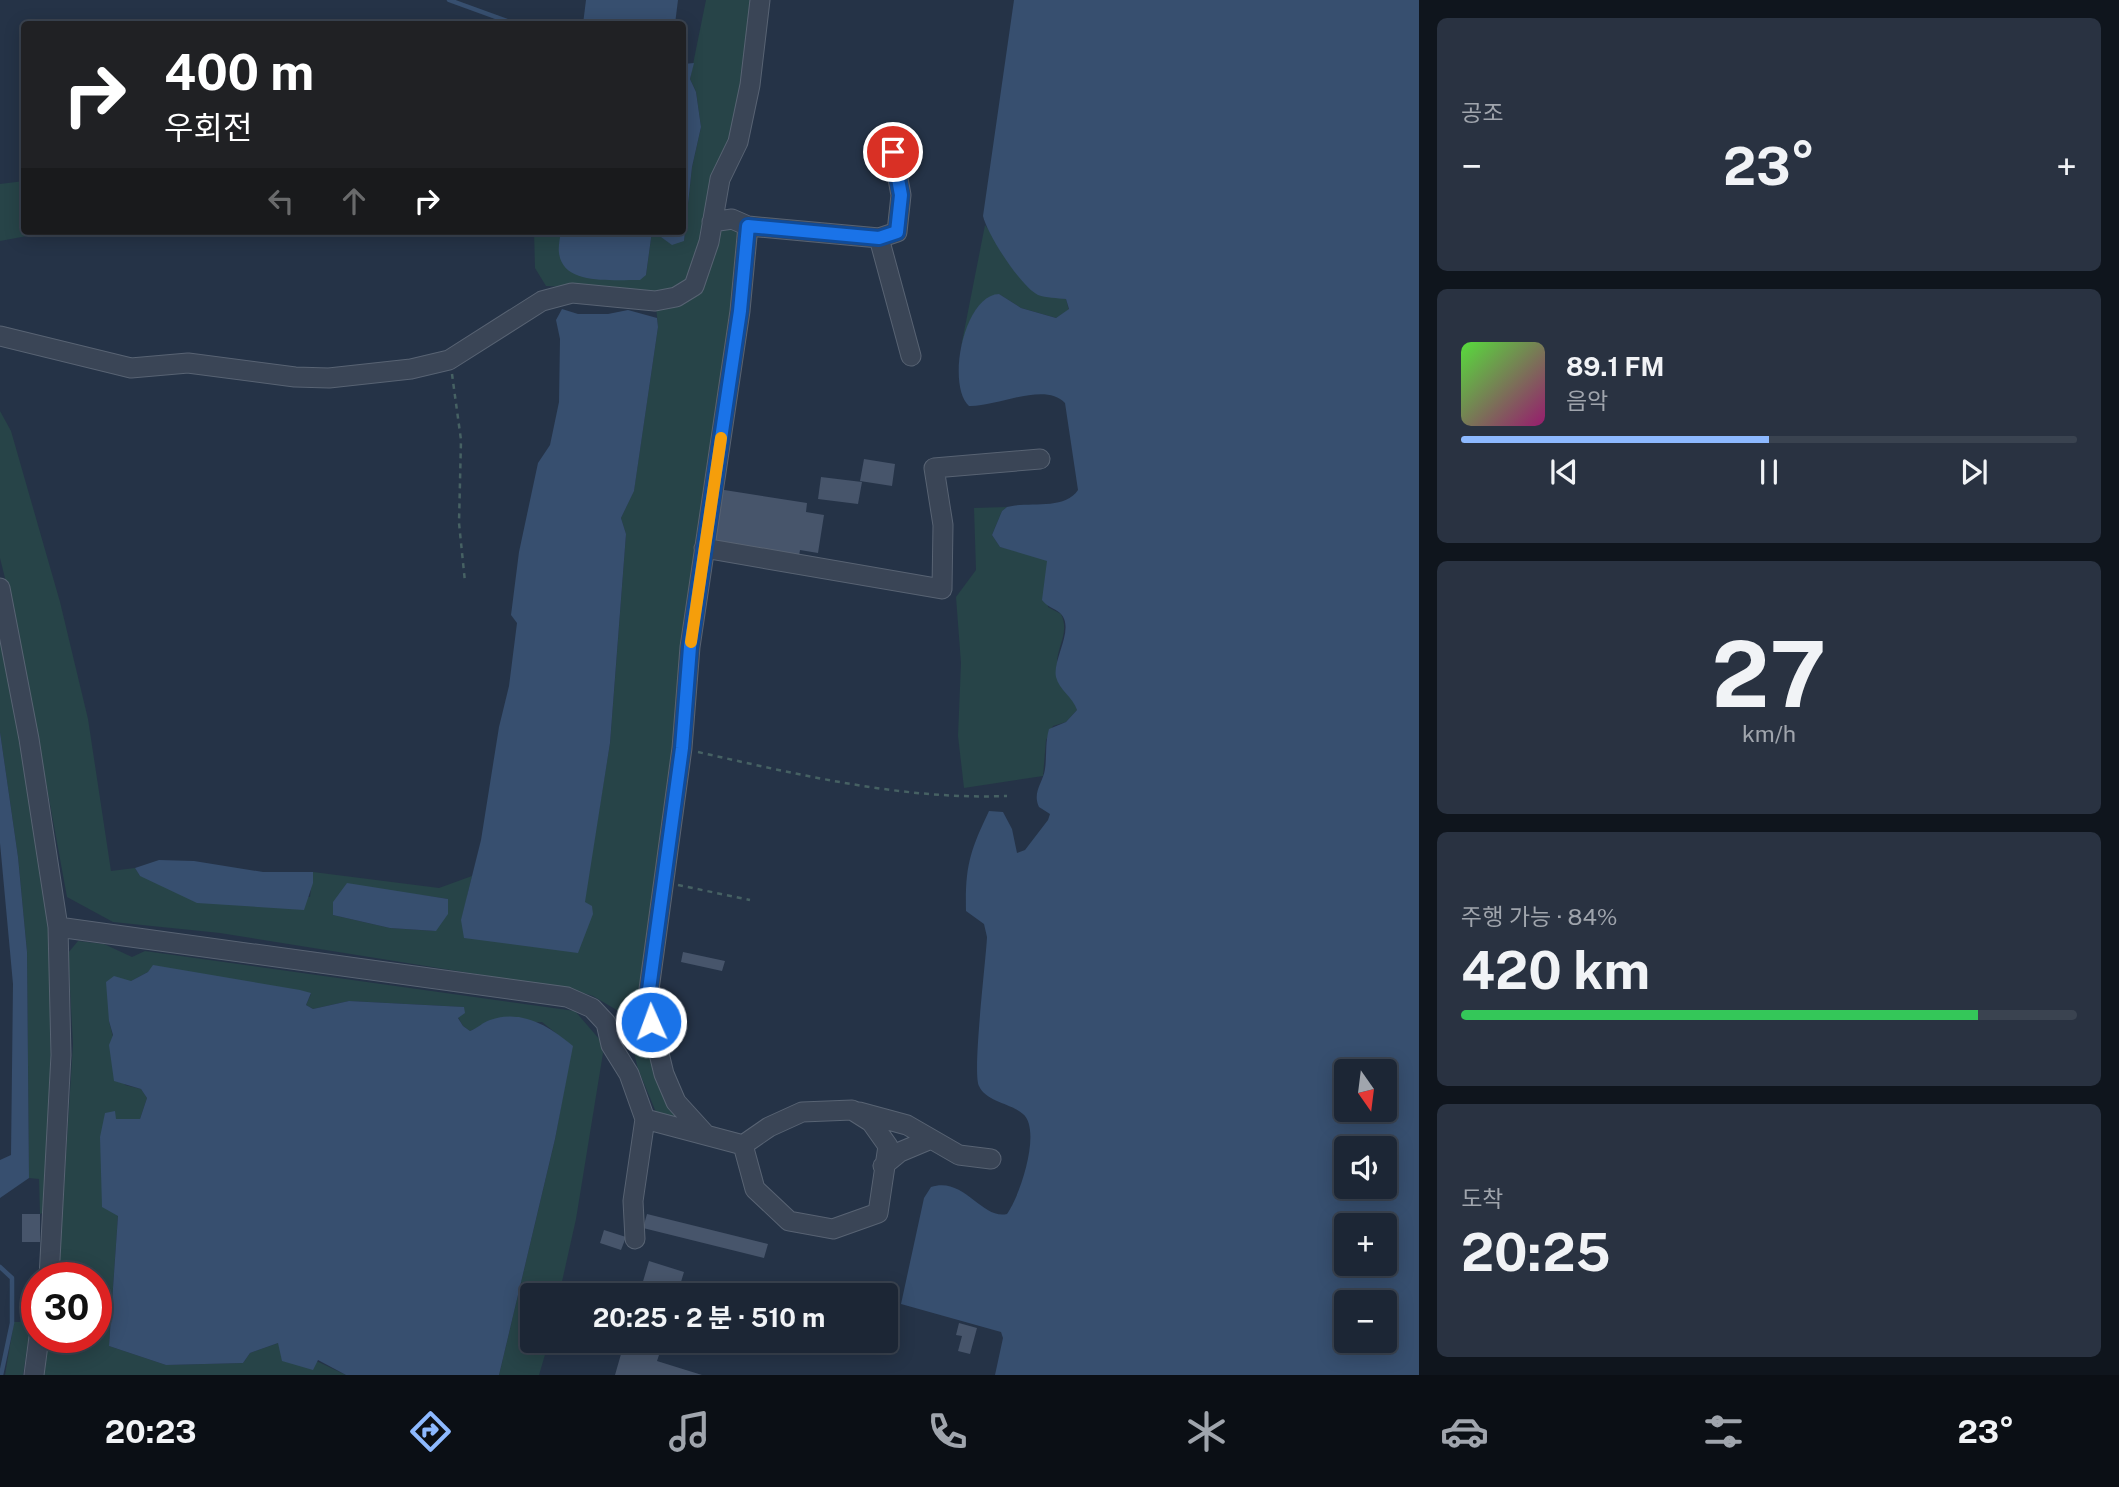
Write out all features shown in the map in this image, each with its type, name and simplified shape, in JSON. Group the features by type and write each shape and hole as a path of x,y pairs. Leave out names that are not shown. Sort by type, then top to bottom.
{"street":[{"path":"0,336 131,368 188,363 295,377 330,378 411,369 449,360 542,301 572,293 655,300 676,297 694,286 712,222 720,178 738,142 750,85 760,0"},
{"path":"712,222 732,219 748,226 879,238 897,232 901,195 893,152"},
{"path":"706,1135 676,1102 668,1083 647,1004 682,748 704,548 740,311 748,226"},
{"path":"879,238 911,356"},
{"path":"704,548 942,589 943,525 934,468 1040,459"},
{"path":"0,588 29,738 58,927 61,1055 50,1262"},
{"path":"58,927 568,997 592,1008 606,1023 611,1045 629,1074 645,1119 633,1201 635,1239"},
{"path":"743,1145 768,1127 802,1112 852,1110 907,1125 959,1155 991,1159"},
{"path":"743,1145 755,1189 789,1221 833,1230 878,1213 888,1146 871,1122 852,1110"},
{"path":"645,1119 743,1145"},
{"path":"883,1166 900,1152 931,1139"},
{"path":"34,1375 37,1353"}],"path":[{"path":"449,360 461,440 459,523 465,582"},
{"path":"682,748 816,779 960,798 1007,796"},
{"path":"664,882 750,900"}],"green space":[{"path":"706,0 754,0 738,118 698,255 685,285 669,292 546,286 535,268 534,235 561,235 559,253 646,275 651,235 684,241 692,167 701,127 696,92 690,79"},
{"path":"21,181 21,235 32,235 0,241 0,184"},
{"path":"985,225 1033,291 1066,299 1069,310 1056,318 1021,308 999,294 990,297 973,314 961,347"},
{"path":"730,227 738,229 737,278 703,489 680,710 642,992 692,1125 658,1117 638,1069 625,1015 593,996 570,989 220,933 113,922 67,897 19,635 0,558 0,411 11,431 60,602 88,719 111,871 135,868 140,876 310,897 313,872 439,888 472,876 467,897 584,902 610,743 626,534 621,518 634,490 658,327 656,306 688,301 718,230","holes":["421,895 448,899 435,931 390,928 333,915"]},
{"path":"1007,507 1002,511 992,535 1000,547 1044,557 1047,561 1048,607 1061,614 1064,627 1057,672 1077,710 1066,722 1053,726 1046,740 1043,776 964,788 958,736 961,663 956,597 976,570 974,508"},
{"path":"0,633 46,887 51,985 50,1210 40,1214 39,1179 29,1178 27,952 18,857 0,732"},
{"path":"78,941 104,944 132,957 145,951 575,1011 600,1040 603,1053 576,1219 562,1283 521,1283 555,1139 572,1046 542,1022 482,1026 470,1031 458,1017 463,1007 349,1001 313,1009 306,1005 311,994 148,972 131,981 109,1021 125,1085 141,1089 147,1098 140,1119 116,1119 118,1216 112,1303 112,1262 56,1262 63,1203 73,1044 68,953"},
{"path":"520,1286 520,1353 545,1353 539,1375 499,1375"},
{"path":"21,1318 21,1353 26,1353 23,1375 5,1375 14,1322 20,1322"},
{"path":"278,1343 346,1375 41,1375 44,1353 112,1353 112,1347 166,1365 243,1363 250,1353"}],"water":[{"path":"586,0 678,0 675,21 583,21"},
{"path":"1014,0 1419,0 1419,1375 995,1375 1003,1338 1001,1332 901,1304 924,1198 931,1187 953,1187 989,1211 1007,1214 1023,1179 1030,1148 1028,1122 1018,1110 987,1096 979,1086 977,1077 987,937 984,924 966,911 966,882 973,848 989,811 1003,812 1012,829 1017,853 1025,850 1048,820 1050,814 1039,807 1037,797 1045,769 1049,729 1066,722 1077,710 1056,677 1066,627 1060,613 1042,600 1047,561 1000,547 992,535 1002,511 1007,507 1064,501 1078,490 1065,403 1045,394 969,406 962,395 959,380 962,342 968,324 976,309 987,298 999,294 1021,308 1056,318 1069,309 1066,299 1038,295 1023,282 998,247 983,216"},
{"path":"694,63 690,79 696,92 701,127 692,167 686,222 686,64"},
{"path":"560,235 651,235 646,275 640,280 604,280 580,276 563,264 559,245"},
{"path":"685,235 684,241 672,245 661,237"},
{"path":"562,309 578,314 608,314 628,310 657,318 658,327 634,491 621,518 626,534 610,743 585,902 592,906 593,914 578,953 464,938 461,920 481,840 499,727 509,686 517,623 511,615 519,552 538,463 550,445 559,402 560,339 556,320"},
{"path":"0,732 18,857 27,952 29,1178 0,1198 0,1160 11,1155 13,984 0,843"},
{"path":"159,860 194,861 263,872 313,872 313,883 304,910 197,903 140,876 135,868"},
{"path":"347,883 448,899 448,914 436,931 390,928 333,915 333,902"},
{"path":"153,965 300,990 311,993 306,1005 313,1009 349,1001 464,1007 465,1013 458,1018 470,1031 487,1021 502,1017 524,1018 545,1026 573,1046 555,1139 499,1375 346,1375 318,1360 313,1370 282,1361 278,1343 250,1353 243,1363 166,1365 112,1347 118,1216 102,1207 100,1137 105,1113 115,1111 116,1119 140,1119 147,1098 141,1089 114,1081 109,1045 113,1035 109,1021 106,982 114,976 131,981 148,972"}],"building":[{"path":"864,459 895,464 892,486 860,481"},
{"path":"821,477 862,482 858,504 818,499"},
{"path":"718,489 807,503 806,512 824,515 818,553 800,550 799,556 710,543"},
{"path":"683,952 725,961 722,971 681,962"},
{"path":"22,1214 40,1214 40,1242 22,1242"},
{"path":"647,1214 768,1244 764,1258 643,1228"},
{"path":"604,1230 626,1237 621,1250 600,1243"},
{"path":"649,1261 684,1272 681,1283 643,1283"},
{"path":"959,1323 977,1328 970,1354 958,1351 962,1336 956,1335"},
{"path":"621,1353 660,1353 657,1361 702,1375 615,1375"}],"waterway":[{"path":"449,0 507,21"},
{"path":"0,1267 12,1278 12,1323 1,1375"}],"slow traffic":[{"path":"691,642 721,438"}],"route":[{"path":"651,1022 647,1004 682,748 690,647 740,311 748,226 879,238 897,232 901,195 893,152"}]}
